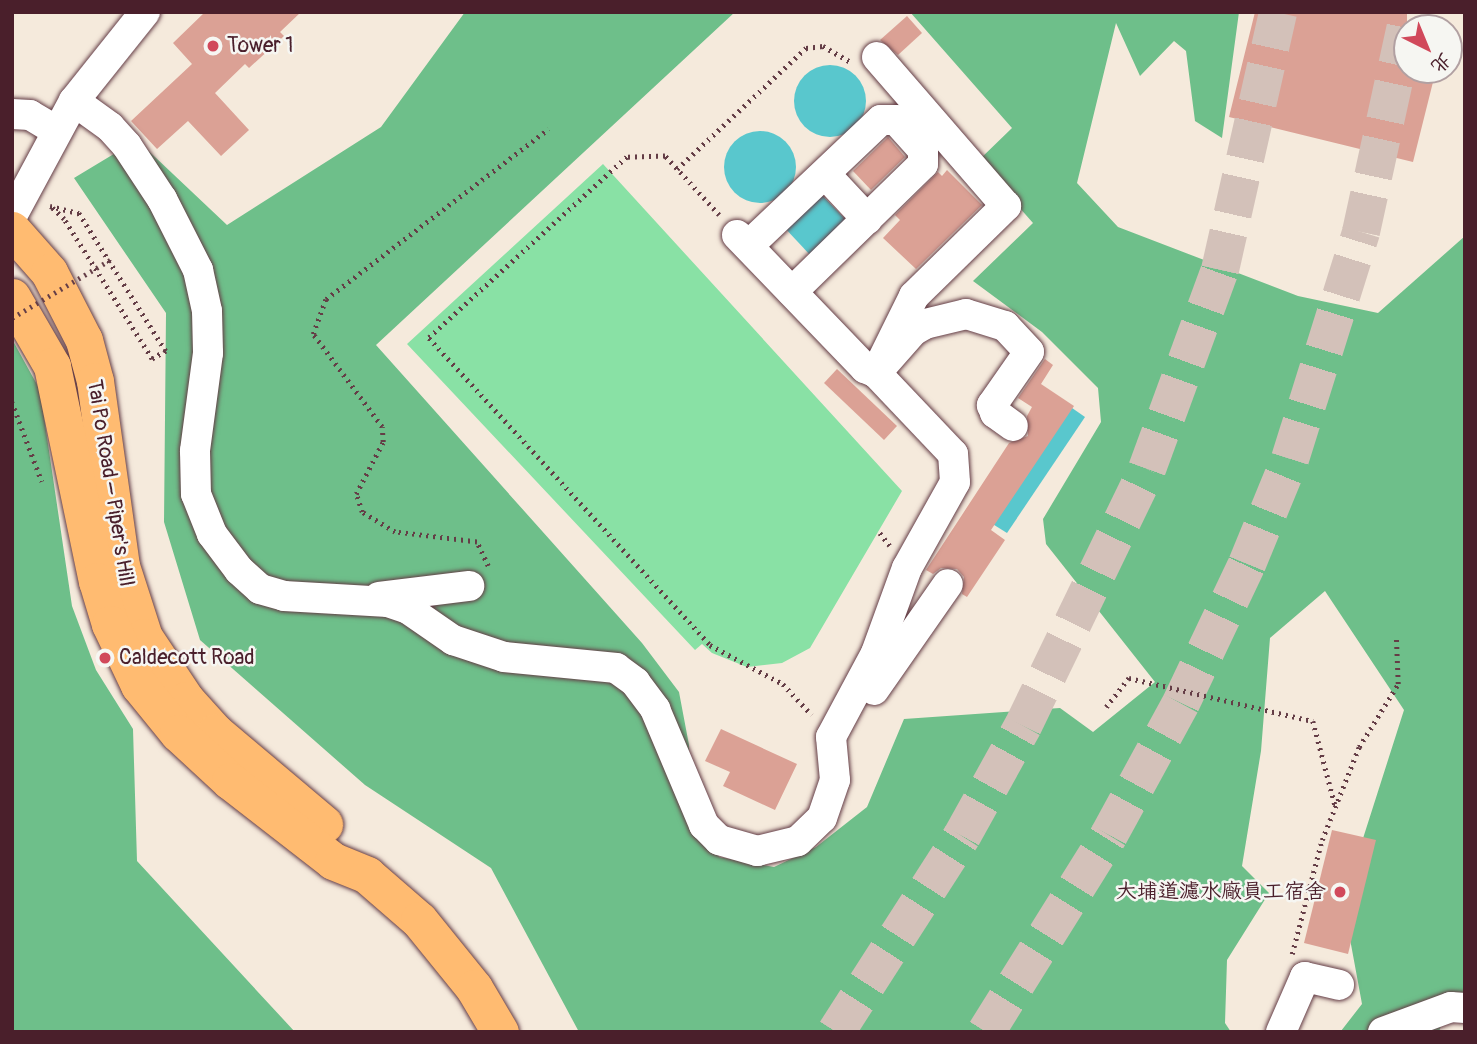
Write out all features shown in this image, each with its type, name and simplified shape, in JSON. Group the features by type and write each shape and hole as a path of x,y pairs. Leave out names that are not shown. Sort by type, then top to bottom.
{"main road":[{"name":"Tai Po Road – Piper's Hill","path":"12,230 49,272 84,340 95,381 121,566 144,637 186,700 215,732 347,843 367,875 445,948 499,1032"},
{"name":"Tai Po Road – Piper's Hill","path":"12,297 52,366 97,581 110,624 139,685 178,733 249,797 333,861 367,875"}],"street":[{"path":"12,216 74,101 145,12"},
{"path":"869,65 1006,206 914,296 876,373"},
{"path":"74,101 110,127 127,146 162,199 198,270 207,311 208,353 195,473 196,494 212,534 260,589 326,600 365,599 469,586"},
{"path":"12,114 30,115 57,131"},
{"path":"792,292 923,164 923,150 896,120 881,120 825,174 743,241 865,368 876,373 946,445 957,468 950,494 900,583 876,653 831,737 835,780"},
{"path":"825,174 867,219"},
{"path":"876,373 913,331 925,324 966,314 1005,326 1029,352 992,405 995,413 1013,426"},
{"path":"365,599 408,609 453,640 504,657 616,668 635,682 656,709 704,825 719,839 738,847 774,849 806,836 822,818 835,780 878,682 948,584"},
{"path":"1281,1032 1305,977 1339,985"},
{"path":"1383,1032 1451,1007 1465,1008"}],"path":[{"path":"677,169 806,48 823,46 869,65"},
{"path":"469,586 481,579 488,565 477,542 395,531 362,512 356,494 383,442 382,427 313,334 326,299 548,129"},
{"path":"743,241 665,156 627,157 429,338 710,645 783,684 831,737"},
{"path":"50,206 79,213 110,260 166,351 152,359 64,219 50,206"},
{"path":"12,318 110,260"},
{"path":"12,402 42,482"},
{"path":"1290,961 1336,806 1359,747 1398,684 1396,635"},
{"path":"1106,706 1129,678 1313,721 1336,806"}],"green space":[{"path":"465,12 735,12 376,345 642,643 679,692 689,745 690,778 706,811 719,857 774,867 816,847 867,807 904,719 1060,708 1093,732 1155,682 1046,544 1043,519 1101,422 1098,388 1042,332 973,281 1033,223 978,161 1012,128 910,12 1239,12 1222,138 1195,121 1186,51 1174,41 1140,76 1116,23 1077,183 1118,227 1298,296 1378,313 1465,236 1465,1021 1443,1019 1439,1032 1327,1032 1341,1031 1362,1004 1343,901 1404,710 1325,591 1270,638 1261,751 1242,866 1269,893 1227,960 1225,1023 1231,1032 579,1032 491,868 365,785 200,640 164,522 166,313 74,178 137,140 227,225 381,127"},
{"path":"603,164 902,491 810,648 782,663 747,667 712,653 702,644 695,650 407,344"},
{"path":"12,339 40,390 72,606 96,670 133,729 137,861 295,1032 12,1032"}],"water":[{"path":"830,65 850,71 860,81 866,101 860,121 850,131 830,137 810,131 800,121 794,101 800,81 810,71"},
{"path":"760,131 780,137 790,147 796,167 790,187 780,197 760,203 740,197 730,187 724,167 730,147 740,137"},
{"path":"819,192 847,221 811,256 783,226"},
{"path":"1062,401 1085,417 1007,533 983,518"}],"building":[{"path":"205,12 301,12 280,32 284,36 249,68 245,64 215,93 249,130 221,156 188,121 157,149 131,121 192,64 173,43"},
{"path":"1255,12 1407,12 1393,14 1393,84 1432,84 1413,162 1229,117"},
{"path":"907,16 922,33 898,55 880,40"},
{"path":"888,137 905,157 871,190 853,171"},
{"path":"947,170 982,205 916,269 883,238 900,220 895,215 938,172 942,176"},
{"path":"1045,359 1053,365 1041,384 1074,406 991,530 1005,540 967,597 962,594 964,577 957,569 941,568 933,574 926,570 1009,443 1028,436 1027,416 1032,407 1018,398"},
{"path":"837,369 897,426 884,440 824,383"},
{"path":"721,729 797,764 775,810 723,786 730,772 705,761"},
{"name":"大埔道濾水廠員工宿舍","path":"1332,830 1376,840 1348,954 1304,943"}],"tunnel":[{"path":"836,1032 962,836 1023,726 1147,469 1220,270 1278,12"},
{"path":"986,1032 1109,835 1181,703 1247,564 1290,459 1361,232 1409,12"}],"place":[{"name":"Tower 1","path":"213,46"},
{"name":"Caldecott Road","path":"105,658"},
{"name":"大埔道濾水廠員工宿舍","path":"1340,892"}]}
